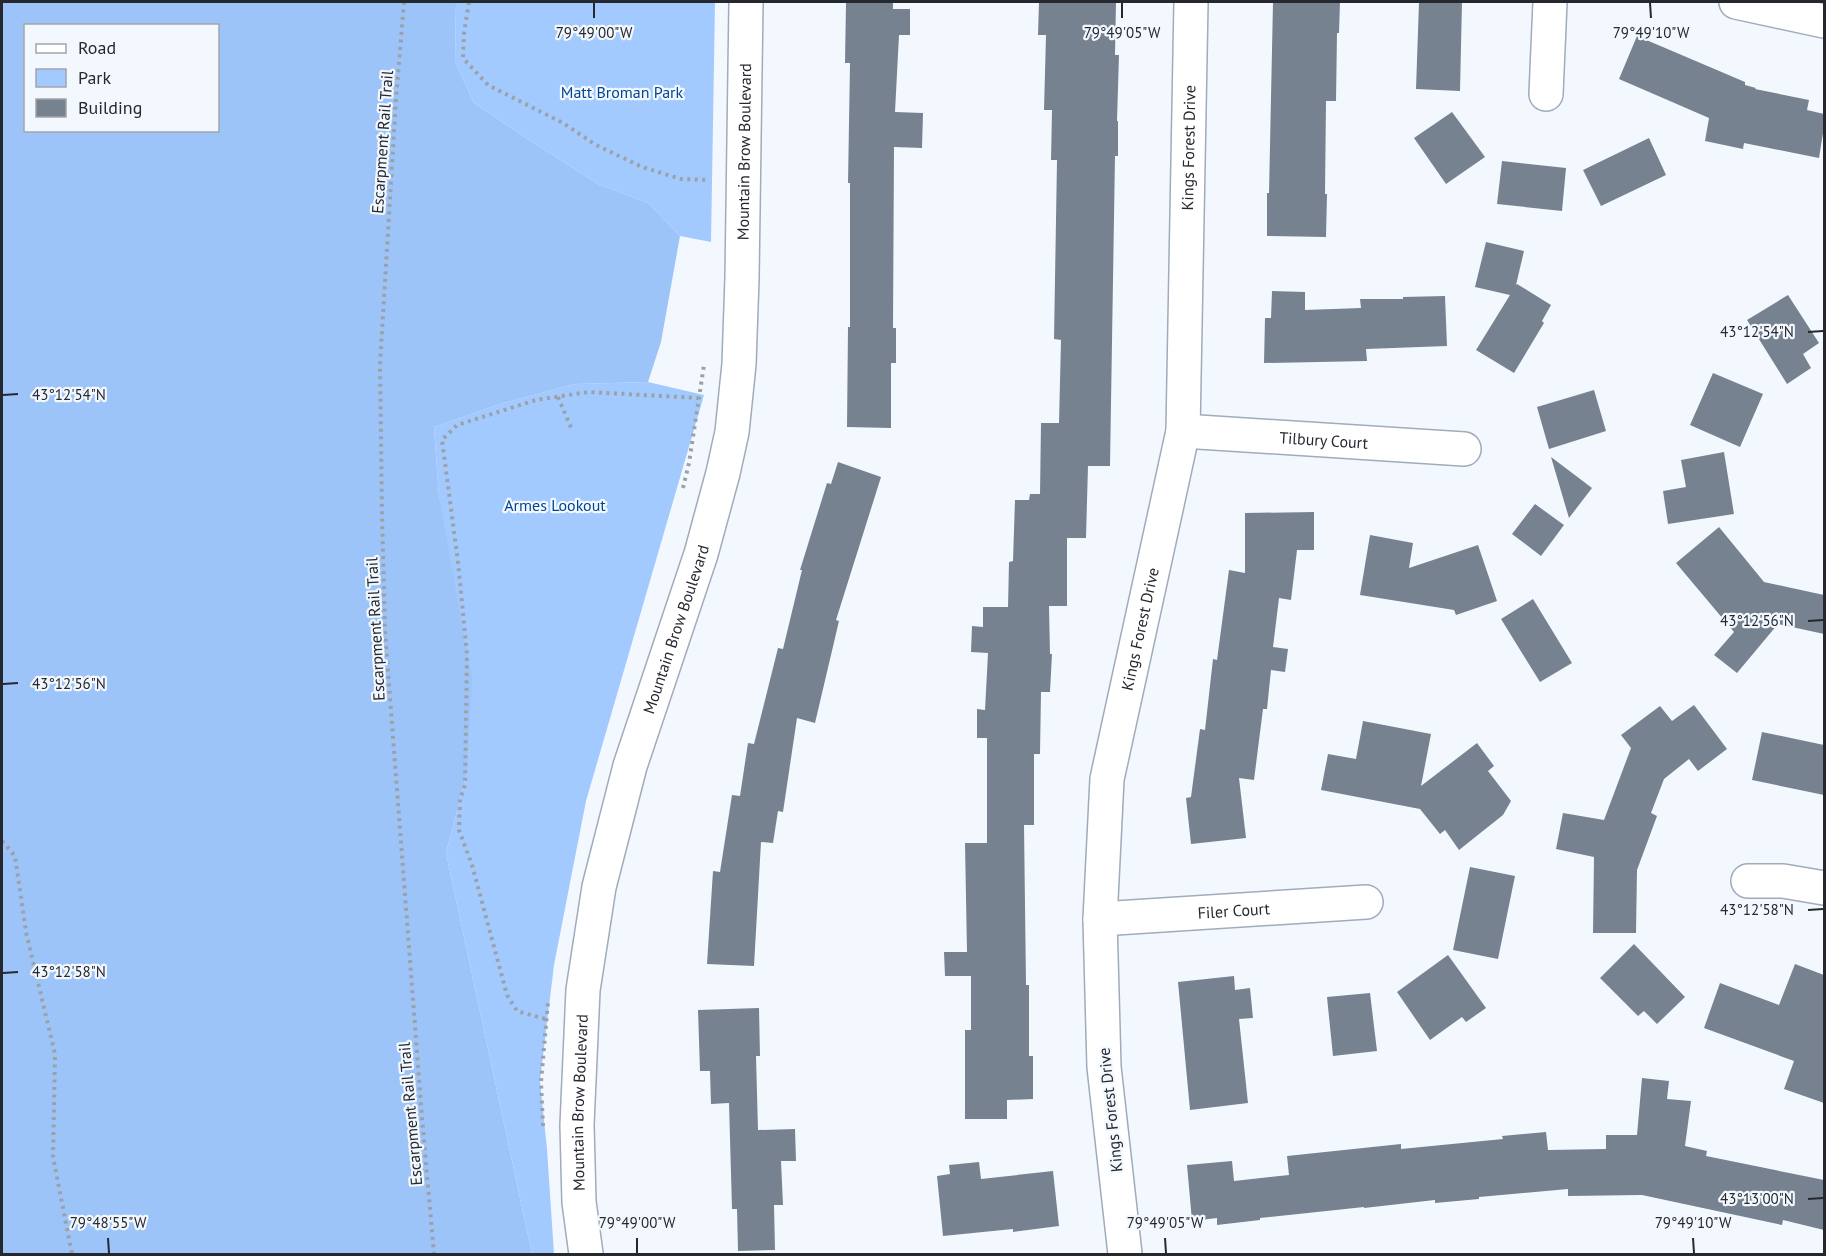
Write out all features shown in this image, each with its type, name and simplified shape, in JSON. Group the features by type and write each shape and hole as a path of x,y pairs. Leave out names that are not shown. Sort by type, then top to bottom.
{"street":[{"name":"Mountain Brow Boulevard","path":"586,1254 579,1202 577,1125 583,990 599,887 630,766 701,554 732,432 739,364 742,278 746,2"},
{"name":"Kings Forest Drive","path":"1125,1254 1104,1067 1100,919 1107,779 1183,431 1191,2"},
{"path":"1546,94 1550,2"},
{"path":"1736,2 1824,21"},
{"name":"Tilbury Court","path":"1183,431 1464,449"},
{"path":"1748,880 1783,881 1824,888"},
{"name":"Filer Court","path":"1100,919 1366,902"}],"path":[{"name":"Escarpment Rail Trail","path":"404,2 380,364 382,514 385,632 434,1254"},
{"path":"469,2 463,58 488,85 563,123 596,145 642,167 681,179 709,180 709,170"},
{"path":"688,463 704,364"},
{"path":"545,1019 517,1011 507,995 472,865 459,830 460,799 465,785 467,654 442,440 457,425 536,400 588,392 698,398"},
{"path":"558,397 572,430"},
{"path":"2,842 15,856 26,932 55,1054 53,1157 72,1254"}],"green space":[{"name":"Matt Broman Park","path":"456,2 715,2 711,242 680,236 648,203 598,184 474,103 455,62"},
{"name":"Armes Lookout","path":"648,382 704,395 586,801 554,965 540,1081 554,1254 532,1254 446,853 467,772 434,427 503,403 575,384"}],"shaded area":[{"path":"2,2 456,2 455,62 474,103 598,184 648,203 680,236 661,342 648,382 575,384 503,403 434,427 439,496 472,679 467,772 446,853 532,1254 2,1254"}],"building":[{"path":"846,2 893,2 893,9 910,9 910,35 899,35 895,112 923,113 922,148 894,147 893,328 896,328 896,363 891,363 891,428 847,427 848,327 850,327 850,183 848,183 850,63 845,63"},
{"path":"1039,2 1116,2 1115,55 1119,55 1118,156 1115,156 1110,466 1088,466 1086,538 1067,538 1067,606 1049,606 1050,654 1052,654 1050,692 1041,692 1040,754 1034,754 1034,825 1024,825 1026,985 1029,985 1029,1056 1033,1056 1033,1099 1007,1100 1007,1119 965,1119 965,1030 971,1030 971,976 945,976 944,952 967,952 965,843 987,843 987,738 977,738 977,709 985,710 988,653 971,652 972,626 983,627 983,607 1008,607 1009,562 1013,561 1015,500 1029,500 1030,494 1040,494 1041,423 1059,423 1061,340 1054,339 1057,160 1051,160 1052,110 1044,110 1046,35 1038,35"},
{"path":"1273,2 1340,2 1336,101 1326,101 1326,237 1267,236"},
{"path":"1419,2 1462,2 1460,91 1416,89"},
{"path":"1637,36 1745,82 1745,85 1755,89 1809,100 1807,110 1824,114 1819,158 1744,143 1743,149 1705,141 1709,118 1619,79"},
{"path":"1452,112 1485,157 1446,184 1414,138"},
{"path":"1649,138 1666,175 1601,206 1583,170"},
{"path":"1502,161 1566,168 1562,211 1497,204"},
{"path":"1486,242 1524,251 1516,285 1551,305 1542,321 1544,323 1514,373 1476,350 1510,295 1475,287"},
{"path":"1272,291 1305,292 1305,310 1361,308 1360,299 1445,296 1447,346 1366,349 1367,361 1264,363 1265,318 1271,318"},
{"path":"1788,295 1819,343 1803,354 1811,368 1787,384 1747,320"},
{"path":"1713,373 1763,394 1740,447 1690,425"},
{"path":"1594,390 1606,431 1549,449 1537,407"},
{"path":"1724,452 1734,514 1668,524 1663,491 1686,487 1681,460"},
{"path":"1551,457 1592,488 1569,518"},
{"path":"838,462 881,477 836,620 839,621 815,723 797,718 783,812 778,811 773,843 761,842 754,966 707,964 713,871 720,872 732,795 740,796 748,743 754,744 778,648 783,649 802,570 800,570 827,483 831,484"},
{"path":"1535,504 1564,525 1541,556 1512,534"},
{"path":"1314,512 1314,550 1297,550 1291,600 1279,598 1273,647 1288,649 1285,672 1271,670 1267,709 1263,709 1254,780 1239,778 1246,838 1191,844 1186,798 1191,797 1200,729 1205,730 1213,659 1217,660 1229,570 1245,573 1245,513"},
{"path":"1719,527 1764,582 1824,595 1824,634 1778,624 1737,673 1714,655 1734,632 1676,563"},
{"path":"1370,535 1413,543 1409,568 1478,545 1497,601 1456,615 1454,610 1360,595"},
{"path":"1533,599 1572,663 1540,682 1501,619"},
{"path":"1694,705 1727,749 1698,771 1689,759 1664,779 1651,813 1657,816 1637,870 1636,933 1593,933 1594,857 1556,849 1563,813 1604,820 1631,748 1621,735 1660,706 1672,721"},
{"path":"1363,721 1431,734 1421,786 1477,743 1494,766 1488,771 1511,801 1503,815 1459,850 1445,830 1440,834 1420,809 1321,790 1328,754 1356,759"},
{"path":"1762,732 1824,745 1824,795 1752,780"},
{"path":"1470,867 1515,876 1498,959 1453,950"},
{"path":"1634,944 1685,997 1657,1024 1644,1011 1638,1016 1600,978"},
{"path":"1448,955 1486,1008 1466,1022 1462,1017 1430,1040 1397,992"},
{"path":"1795,964 1824,975 1824,1103 1784,1089 1794,1061 1704,1028 1720,983 1779,1005"},
{"path":"1234,976 1235,990 1250,988 1253,1018 1239,1019 1248,1103 1190,1110 1178,982"},
{"path":"1370,993 1377,1051 1333,1056 1327,997"},
{"path":"759,1008 760,1056 756,1056 758,1130 795,1129 796,1161 781,1161 783,1205 774,1205 775,1250 738,1251 737,1209 732,1209 729,1103 711,1104 710,1071 700,1071 698,1010"},
{"path":"1642,1078 1669,1081 1667,1099 1691,1101 1685,1146 1707,1151 1706,1156 1824,1180 1824,1230 1783,1220 1782,1225 1642,1195 1568,1196 1568,1189 1435,1203 1435,1200 1364,1207 1217,1225 1217,1218 1192,1221 1187,1165 1232,1161 1234,1181 1289,1175 1287,1156 1401,1144 1401,1149 1503,1139 1502,1136 1546,1132 1548,1150 1606,1149 1606,1135 1637,1135"},
{"path":"979,1162 981,1179 1053,1171 1059,1226 1013,1232 1013,1229 943,1236 937,1176 950,1174 949,1165"}]}
